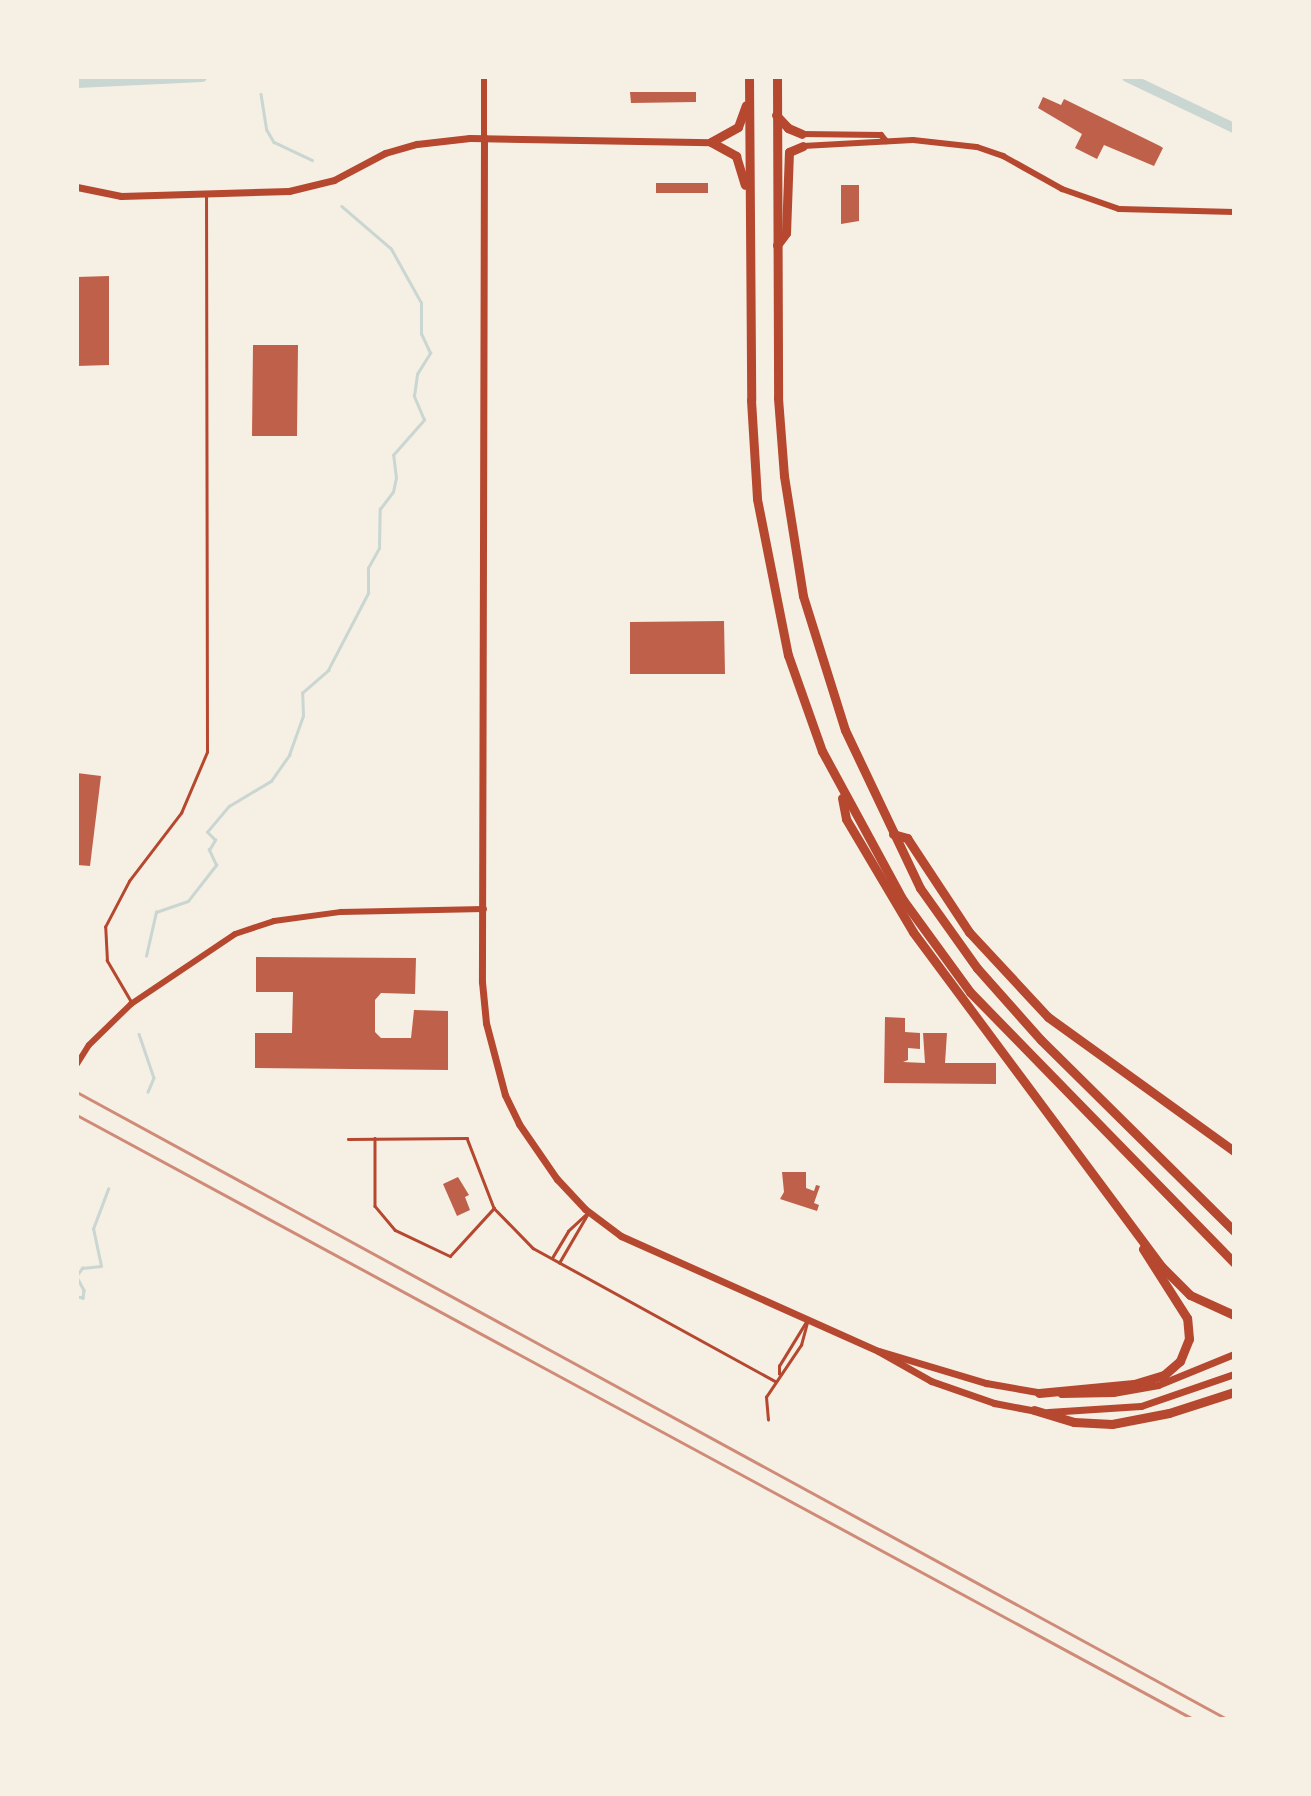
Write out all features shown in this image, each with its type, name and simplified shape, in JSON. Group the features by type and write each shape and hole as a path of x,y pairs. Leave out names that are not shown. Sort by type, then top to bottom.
{"highway":[{"path":"749,77 752,422 762,533 788,655 840,789 903,900 970,992 1234,1263"},
{"path":"777,77 781,445 795,555 821,664 845,730 920,888 998,993 1234,1231"},
{"path":"711,142 738,127 749,94"},
{"path":"776,115 802,134"},
{"path":"711,142 736,156 748,197"},
{"path":"777,244 786,233 789,152 803,146"},
{"path":"840,789 846,819 912,932 1180,1288 1200,1302 1234,1315"},
{"path":"893,834 907,838 969,932 1039,1009 1084,1048 1234,1151"},
{"path":"1039,1393 1096,1390 1143,1381 1169,1372 1184,1354 1189,1339 1186,1318 1130,1223"},
{"path":"1034,1410 1074,1422 1112,1424 1169,1413 1234,1392"}],"main road":[{"path":"77,187 121,196 289,191 334,180 385,153 417,144 484,137 711,142"},
{"path":"484,137 486,1023 505,1095 536,1151 589,1212 621,1236 878,1351 902,1368 963,1394 1034,1410 1081,1413 1141,1406 1234,1374"},
{"path":"878,1351 900,1353 986,1383 1039,1393 1099,1394 1143,1388 1189,1375 1234,1354"}],"street":[{"path":"484,77 484,137"},
{"path":"802,134 881,135 886,141"},
{"path":"803,146 880,145 886,141 976,147 1070,192 1119,209 1234,212"},
{"path":"77,1064 89,1045 131,1004 200,954 235,934 274,921 341,912 484,909"}],"lane":[{"path":"131,1004 107,961 105,927 129,881 181,813 207,752 206,194"},
{"path":"375,1138 374,1203 389,1226 447,1256 457,1252 475,1225 494,1209"},
{"path":"348,1139 467,1138 494,1209 526,1242 559,1263 775,1381"},
{"path":"552,1259 568,1231 589,1212"},
{"path":"559,1263 589,1212"},
{"path":"779,1376 779,1366 808,1319"},
{"path":"768,1420 765,1401 775,1381 786,1371 801,1345 808,1319"}],"building":[{"path":"630,92 696,92 696,102 631,103"},
{"path":"1043,97 1061,105 1064,99 1160,146 1163,148 1154,166 1104,145 1097,159 1075,148 1082,134 1038,108"},
{"path":"656,183 708,183 708,193 656,193"},
{"path":"841,185 859,185 859,221 841,224"},
{"path":"109,276 109,365 77,366 77,277"},
{"path":"253,345 298,345 297,436 252,436"},
{"path":"724,621 725,674 630,674 630,622"},
{"path":"77,773 101,776 90,866 77,865"},
{"path":"256,957 416,958 415,994 381,993 375,1000 375,1032 381,1038 411,1038 414,1010 448,1011 448,1070 255,1068 255,1033 292,1033 293,992 256,992"},
{"path":"885,1017 905,1018 905,1032 920,1033 920,1049 908,1048 908,1060 903,1062 925,1063 923,1033 947,1033 945,1063 996,1063 996,1084 884,1083"},
{"path":"782,1172 806,1172 806,1188 814,1191 816,1185 820,1186 814,1203 819,1205 817,1211 780,1199 784,1192"},
{"path":"458,1177 469,1195 465,1197 470,1210 457,1216 443,1184"}],"waterway":[{"path":"77,83 202,77"},
{"path":"1127,77 1234,128"},
{"path":"261,94 267,130 274,142 312,160"},
{"path":"146,956 156,912 188,901 216,865 209,850 215,840 207,832 229,806 271,781 289,755 303,716 302,693 328,670 368,593 368,568 379,548 380,509 393,492 396,478 393,455 424,420 414,396 417,374 430,353 421,334 421,303 391,249 342,207"},
{"path":"139,1034 154,1078 148,1092"},
{"path":"77,1275 82,1268 101,1266 93,1229 108,1189"},
{"path":"77,1277 84,1290 83,1298 77,1297"}],"railway":[{"path":"77,1092 1227,1719"},
{"path":"77,1115 1193,1719"}]}
